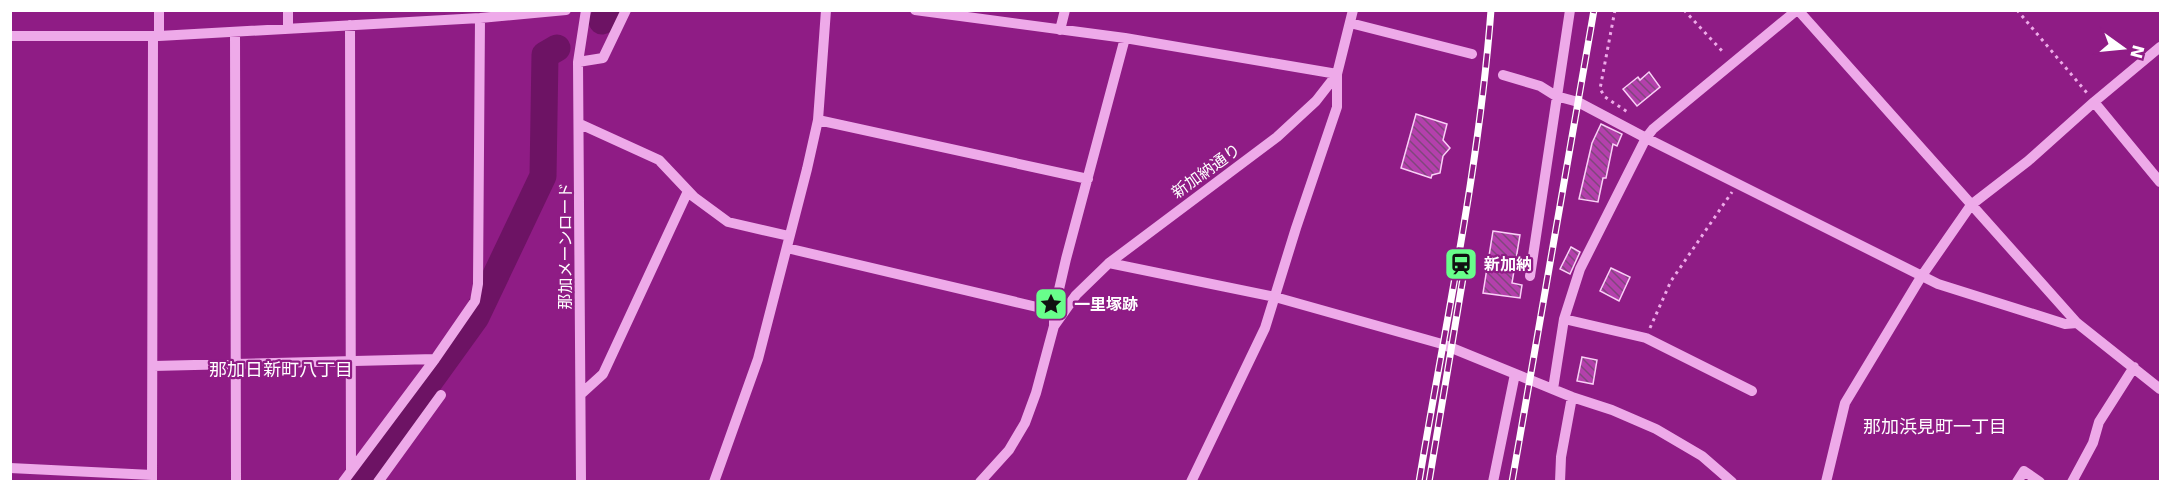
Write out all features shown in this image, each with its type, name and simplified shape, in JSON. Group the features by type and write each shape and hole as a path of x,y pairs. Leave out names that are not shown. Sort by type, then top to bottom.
{"street":[{"path":"10,468 152,478 156,36 159,10"},
{"path":"288,10 288,29"},
{"path":"10,36 156,36 350,25 424,15 480,18 566,10"},
{"name":"那加メーンロード","path":"581,482 578,62 586,10"},
{"path":"578,62 603,58 626,10"},
{"path":"714,482 758,359 818,120 826,10"},
{"path":"915,10 1125,38 1337,74 1337,107 1265,328 1191,482"},
{"path":"1060,30 1065,10"},
{"name":"新加納通り","path":"1054,326 1076,295 1109,263 1276,137 1316,101 1337,74 1353,10"},
{"path":"1530,276 1570,10"},
{"path":"1553,389 1564,319 1580,269 1646,138 1653,129 1798,10 2077,323 2159,386"},
{"path":"343,482 435,359 475,301 478,284 480,18"},
{"path":"1350,23 1472,54"},
{"path":"350,25 351,471"},
{"path":"235,32 236,482"},
{"path":"980,482 1009,450 1025,423 1036,393 1054,326 1054,310 1125,38"},
{"path":"1826,482 1845,402 1922,277 1971,204 2028,161 2160,47"},
{"path":"1503,75 1539,86 1556,96 1578,102 1601,113 1646,138 1938,285 2065,324 2077,323"},
{"path":"2094,102 2160,182"},
{"path":"818,120 1088,179"},
{"path":"580,124 658,160 688,191 728,222 789,236"},
{"path":"581,394 603,374 688,191"},
{"path":"787,248 1054,310"},
{"path":"1109,263 1275,297 1416,336 1572,397 1612,410 1656,429 1702,456 1732,482"},
{"path":"1564,319 1646,338 1752,391"},
{"path":"153,366 435,359"},
{"path":"2072,482 2093,443 2100,422 2133,367"},
{"path":"1493,482 1515,374"},
{"path":"378,482 441,395"},
{"path":"1560,482 1561,457 1572,397"},
{"path":"2017,482 2024,471 2040,482"}],"path":[{"path":"1615,10 1600,89 1605,97 1634,116"},
{"path":"1684,10 1734,63"},
{"path":"2017,10 2094,102"},
{"path":"1646,338 1671,281 1737,184"}],"building":[{"path":"1649,72 1660,87 1637,106 1623,89 1638,77 1640,80"},
{"path":"1416,114 1447,124 1443,140 1450,148 1443,156 1440,173 1432,175 1431,178 1401,168"},
{"path":"1601,124 1622,134 1617,146 1613,144 1598,202 1579,199 1592,143"},
{"path":"1493,231 1520,235 1512,283 1522,285 1520,298 1483,293"},
{"path":"1571,247 1580,252 1570,274 1560,269"},
{"path":"1611,268 1630,277 1619,301 1600,291"},
{"path":"1582,357 1597,360 1593,384 1577,381"}],"waterway":[{"path":"602,21 611,10"},
{"path":"357,482 476,317 543,176 545,55 557,48"}],"railway":[{"path":"1419,482 1470,188 1486,69 1491,10"},
{"path":"1512,482 1594,10"},
{"path":"1429,482 1464,272"}],"place":[{"name":"新加納","path":"1461,264"},
{"name":"一里塚跡","path":"1051,304"}],"district":[{"name":"那加日新町八丁目","path":"281,369"},
{"name":"那加浜見町一丁目","path":"1935,426"}]}
